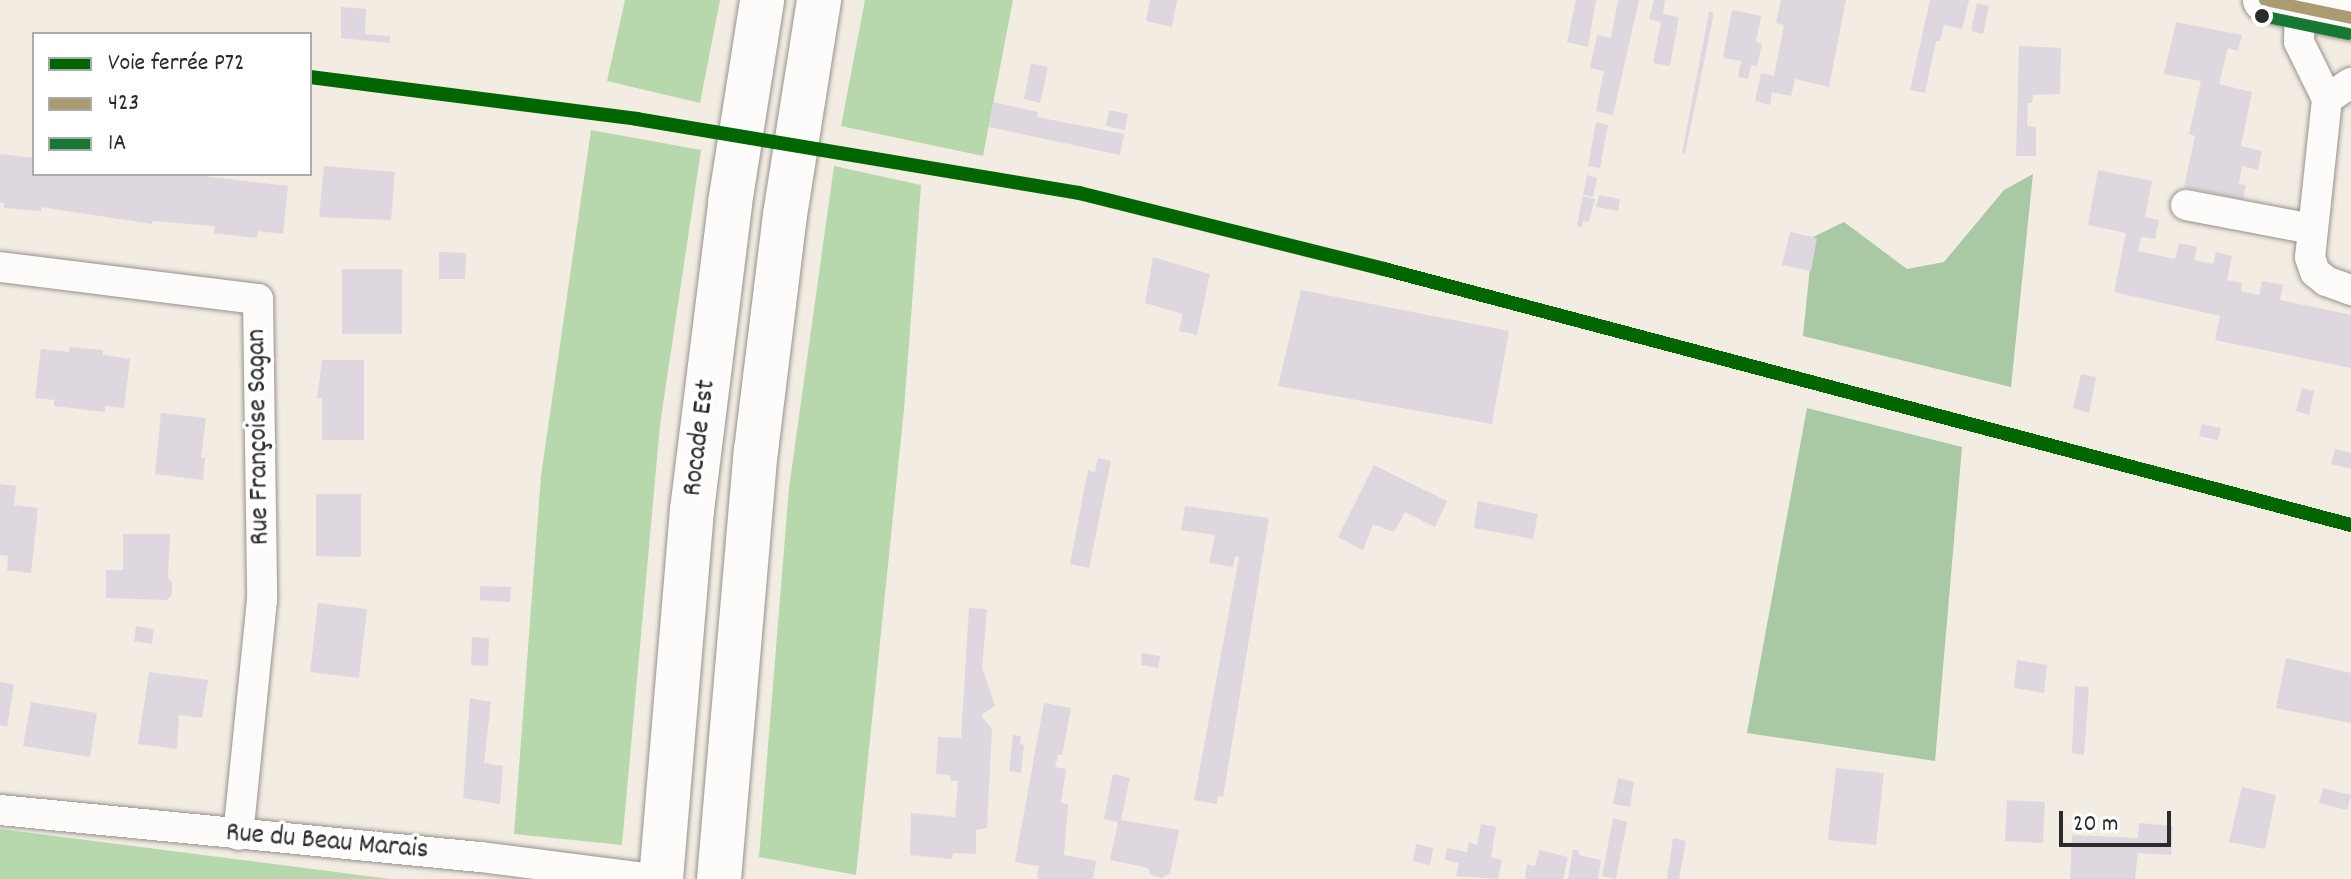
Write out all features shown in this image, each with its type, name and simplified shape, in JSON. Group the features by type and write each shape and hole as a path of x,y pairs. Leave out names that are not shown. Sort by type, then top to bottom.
{"main road":[{"path":"2288,2 2351,18"},
{"name":"Rocade Est","path":"661,879 692,510 730,203 759,17"},
{"name":"Rocade Est","path":"719,879 747,545 785,215 816,21"}],"street":[{"path":"2288,2 2299,42 2339,91 2312,229 2310,257 2315,272 2326,281 2351,290"},
{"path":"2186,205 2312,229"},
{"name":"Rue Françoise Sagan","path":"0,267 258,299 262,600 238,835"},
{"name":"Rue du Beau Marais","path":"0,810 481,857 653,879"}],"green space":[{"path":"625,0 720,0 700,103 607,81"},
{"path":"865,0 1013,0 983,156 841,126"},
{"path":"591,130 701,150 660,425 622,845 514,834 541,476"},
{"path":"834,166 921,185 904,409 856,875 759,857 789,488"},
{"path":"2033,174 2011,387 1803,336 1813,237 1844,222 1907,269 1944,262 2004,190"},
{"path":"1807,408 1962,447 1935,761 1747,733"},
{"path":"0,829 390,879 0,879"}],"building":[{"path":"1150,0 1177,0 1172,27 1146,21"},
{"path":"1576,0 1596,0 1588,47 1567,42"},
{"path":"1618,0 1639,0 1613,115 1596,111 1604,71 1590,68 1597,35 1611,38"},
{"path":"1654,0 1665,0 1663,14 1679,17 1670,66 1653,63 1661,22 1649,19"},
{"path":"1781,0 1846,0 1829,87 1795,79 1791,96 1772,92 1770,105 1755,101 1761,73 1774,76 1784,25 1776,23"},
{"path":"1930,0 1969,0 1962,29 1944,25 1940,41 1936,41 1925,93 1910,90"},
{"path":"1977,3 1989,6 1983,34 1971,31"},
{"path":"341,7 366,9 365,34 390,36 390,43 341,38"},
{"path":"1732,10 1761,16 1756,42 1762,44 1757,66 1751,65 1748,79 1738,77 1741,61 1723,58"},
{"path":"1709,12 1714,13 1685,154 1682,153"},
{"path":"2176,22 2242,35 2238,51 2228,48 2219,84 2252,92 2241,146 2262,151 2258,170 2242,166 2239,184 2246,185 2243,199 2184,187 2195,136 2189,134 2201,81 2164,74"},
{"path":"2019,46 2061,48 2060,94 2033,95 2032,103 2028,103 2027,126 2036,127 2036,156 2016,156"},
{"path":"1031,63 1048,67 1040,103 1024,99"},
{"path":"993,102 1038,112 1037,117 1124,134 1120,155 989,127"},
{"path":"1109,110 1128,114 1125,130 1106,126"},
{"path":"1596,122 1608,125 1600,168 1588,166"},
{"path":"0,154 32,158 32,176 204,176 288,186 283,234 258,231 257,238 214,233 215,226 152,221 152,224 41,207 41,211 4,208 4,203 0,203"},
{"path":"324,166 395,172 391,220 319,217"},
{"path":"2098,170 2152,181 2145,217 2159,220 2155,239 2141,237 2138,251 2175,259 2179,243 2197,247 2194,260 2213,264 2216,252 2232,256 2227,280 2242,283 2241,291 2259,295 2262,281 2283,285 2280,300 2351,315 2351,368 2215,340 2220,316 2114,292 2126,233 2088,225"},
{"path":"1587,175 1597,178 1593,197 1583,194"},
{"path":"1599,195 1620,199 1618,211 1596,207"},
{"path":"1583,196 1595,199 1589,222 1583,221 1582,227 1577,226"},
{"path":"1790,232 1817,238 1811,271 1782,265"},
{"path":"439,252 466,253 465,279 439,279"},
{"path":"1153,257 1210,274 1197,335 1179,331 1183,314 1145,303"},
{"path":"342,269 402,269 402,334 342,334"},
{"path":"1301,290 1509,331 1492,424 1278,386"},
{"path":"70,347 103,350 103,355 130,359 124,408 105,406 105,412 54,406 54,400 35,398 41,349 69,352"},
{"path":"322,360 364,360 364,440 322,440 322,398 317,398"},
{"path":"2081,374 2096,377 2089,413 2073,408"},
{"path":"2302,388 2314,391 2309,415 2296,411"},
{"path":"161,413 206,418 201,457 205,458 203,480 155,474"},
{"path":"2202,424 2221,428 2218,440 2199,436"},
{"path":"2335,449 2351,453 2351,469 2331,464"},
{"path":"1098,458 1111,461 1089,568 1070,564 1088,470 1095,472"},
{"path":"1374,465 1447,501 1435,527 1405,512 1394,532 1373,524 1363,550 1338,537"},
{"path":"0,484 16,486 14,505 38,508 31,573 7,570 8,556 0,555"},
{"path":"316,494 361,494 361,557 316,556"},
{"path":"1478,501 1538,514 1533,539 1474,528"},
{"path":"1185,506 1269,518 1223,797 1218,796 1217,804 1194,800 1239,557 1235,556 1233,567 1209,563 1215,535 1181,530"},
{"path":"123,534 170,534 168,578 172,582 172,595 167,600 106,598 106,570 123,570"},
{"path":"480,586 511,587 510,602 480,600"},
{"path":"318,603 367,609 359,678 310,672"},
{"path":"969,608 987,609 982,668 995,706 981,715 992,729 987,828 976,830 976,854 953,853 952,859 910,855 911,813 955,817 958,781 951,781 950,775 936,774 938,737 961,738"},
{"path":"136,626 154,629 152,644 134,641"},
{"path":"472,637 489,638 488,666 471,665"},
{"path":"1142,653 1160,656 1158,668 1141,665"},
{"path":"2286,658 2351,673 2351,723 2276,708"},
{"path":"2017,660 2047,665 2044,693 2014,688"},
{"path":"149,672 208,680 202,718 179,715 177,749 138,744"},
{"path":"0,682 14,684 7,727 0,725"},
{"path":"2075,686 2089,687 2084,755 2072,753"},
{"path":"470,698 491,702 484,763 503,766 500,804 463,798"},
{"path":"31,702 97,713 90,757 23,746"},
{"path":"1044,703 1071,708 1062,755 1058,755 1055,767 1066,769 1061,803 1068,804 1064,855 1096,861 1093,879 1037,879 1039,866 1015,862"},
{"path":"1013,735 1021,736 1020,744 1024,745 1021,773 1009,771"},
{"path":"1836,768 1884,773 1876,845 1828,840"},
{"path":"1113,774 1130,778 1121,820 1179,830 1170,873 1162,878 1151,875 1148,868 1110,860 1118,822 1104,819"},
{"path":"1618,778 1634,782 1630,807 1613,804"},
{"path":"2242,787 2276,795 2265,849 2229,842"},
{"path":"2323,788 2351,795 2347,810 2319,803"},
{"path":"2007,800 2045,802 2043,843 2005,841"},
{"path":"1613,818 1627,822 1616,879 1602,876"},
{"path":"2139,823 2173,826 2171,855 2138,853 2135,879 2070,879 2072,835 2138,838"},
{"path":"1481,824 1496,827 1491,857 1502,860 1498,879 1456,876 1459,863 1445,860 1447,848 1467,852 1469,842 1477,845"},
{"path":"1673,838 1686,841 1679,879 1667,879"},
{"path":"1416,844 1433,848 1430,865 1413,861"},
{"path":"1573,849 1579,851 1579,855 1601,860 1598,879 1568,879"},
{"path":"1539,850 1568,857 1563,879 1525,879 1527,864 1535,866"}],"rail line":[{"name":"P72","path":"312,77 637,119 1079,193 1384,269 2351,525"}],"transit line":[{"name":"423","path":"2265,0 2351,18"},
{"name":"1A","path":"2262,16 2348,34"}]}
